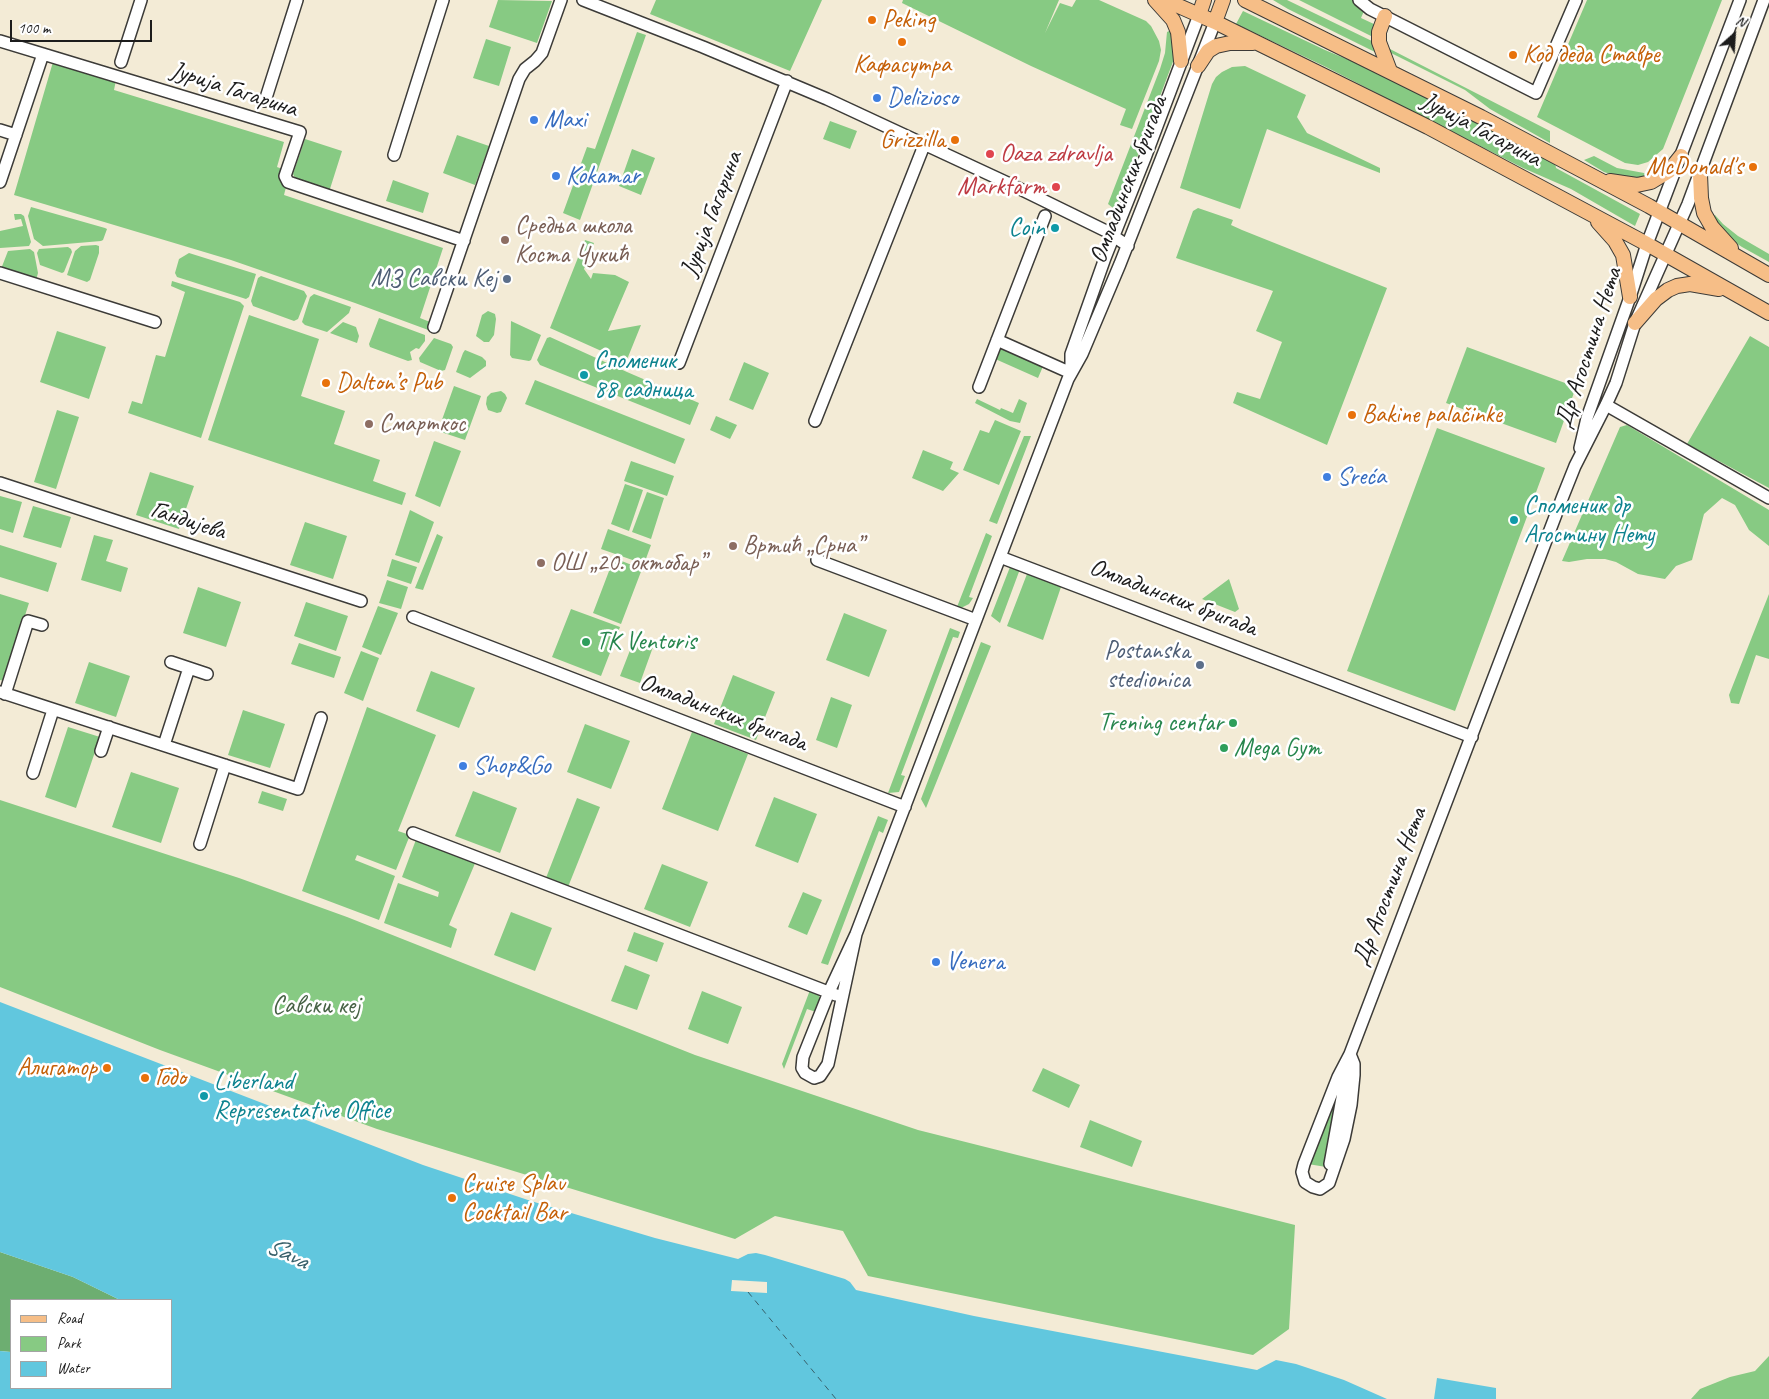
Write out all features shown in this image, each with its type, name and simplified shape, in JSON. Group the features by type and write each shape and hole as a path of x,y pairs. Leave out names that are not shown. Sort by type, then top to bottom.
{"main road":[{"path":"1155,0 1173,20 1178,32 1181,62"},
{"name":"Јурија Гагарина","path":"1165,0 1259,43 1428,127 1647,244 1769,313"},
{"name":"Омладинских бригада","path":"1198,15 1204,0"},
{"name":"Омладинских бригада","path":"1215,22 1223,0"},
{"name":"Јурија Гагарина","path":"1245,0 1390,71 1596,178 1769,275"},
{"path":"1264,0 1282,18"},
{"path":"1385,16 1379,32 1379,42 1390,71"},
{"path":"1198,66 1208,51 1216,46 1230,43 1259,43"},
{"path":"1596,178 1626,184 1647,184 1665,174 1681,156"},
{"path":"1700,174 1702,207 1708,220 1720,237 1746,262"},
{"path":"1582,209 1599,223 1621,250 1626,264 1630,297"},
{"path":"1635,323 1656,299 1677,286 1698,285 1731,292"}],"street":[{"path":"121,62 141,0"},
{"name":"Јурија Гагарина","path":"265,101 297,0"},
{"path":"394,155 443,0"},
{"path":"434,327 522,73 542,52 562,0"},
{"path":"583,0 787,81 1012,184 1114,236 1128,246"},
{"path":"1359,0 1364,6 1536,93 1573,1"},
{"name":"Др Агостина Нета","path":"1575,466 1587,418 1647,244 1740,0"},
{"name":"Др Агостина Нета","path":"1350,1054 1328,1175 1329,1183 1320,1189 1305,1182 1302,1172 1338,1077 1350,1054 1575,466 1616,383 1635,323 1680,224 1700,174 1764,0"},
{"name":"Омладинских бригада","path":"1071,374 1071,354 1198,15"},
{"name":"Омладинских бригада","path":"856,934 828,1064 820,1076 814,1078 805,1073 802,1068 803,1056 829,992 856,934 1071,374 1082,354 1128,246 1215,22"},
{"name":"Јурија Гагарина","path":"0,41 300,132 285,176 288,182 464,241"},
{"path":"0,182 43,54"},
{"name":"Јурија Гагарина","path":"679,363 787,81"},
{"path":"0,130 16,135"},
{"path":"815,421 925,144"},
{"path":"979,387 1045,216"},
{"path":"0,273 155,322"},
{"path":"997,340 1071,374"},
{"path":"1606,405 1769,498"},
{"name":"Гандијева","path":"0,483 361,600"},
{"name":"Омладинских бригада","path":"1000,556 1472,737"},
{"path":"818,560 976,620"},
{"name":"Омладинских бригада","path":"412,617 904,807"},
{"path":"42,625 28,621 3,693 298,789 321,718"},
{"path":"171,662 207,674"},
{"path":"164,745 188,668"},
{"path":"33,773 53,710"},
{"path":"101,751 109,727"},
{"path":"200,844 226,765"},
{"path":"413,834 842,998"}],"green space":[{"path":"498,0 552,1 537,43 489,27"},
{"path":"656,0 822,0 790,71 650,14"},
{"path":"903,0 1059,0 1045,33 1060,3 1072,7 1076,0 1099,0 1146,21 1151,26 1159,41 1161,50 1159,61 1132,129 1120,125 1126,109 1031,66 902,3"},
{"path":"1273,0 1287,0 1374,42 1379,54 1288,9"},
{"path":"1299,0 1355,0 1364,11 1361,18 1376,25 1375,38"},
{"path":"1587,0 1722,0 1663,149 1648,162 1638,165 1625,163 1537,117"},
{"path":"1243,11 1325,50 1373,70 1555,163 1556,168 1640,214 1635,226 1571,189 1523,168 1326,67 1236,24"},
{"path":"1173,29 1174,59 1118,208 1113,208 1108,204 1160,69 1165,53 1167,32"},
{"path":"637,32 646,35 580,220 563,213 587,147 595,149"},
{"path":"486,39 511,47 499,86 473,78"},
{"path":"1388,48 1550,131 1550,143 1490,109 1465,90 1391,53"},
{"path":"53,62 116,80 114,90 284,142 277,167 285,170 286,187 284,195 443,248 420,318 430,322 428,328 431,331 231,260 14,195"},
{"path":"1245,66 1306,95 1297,117 1307,133 1380,168 1380,173 1267,129 1240,209 1180,188 1212,84 1222,72 1232,67"},
{"path":"830,121 857,131 850,149 823,139"},
{"path":"457,135 489,146 475,185 443,173"},
{"path":"305,139 342,151 329,192 297,180 293,174"},
{"path":"632,149 655,158 641,195 619,186"},
{"path":"1594,156 1617,168 1644,173 1647,176 1642,178 1621,178 1604,172 1584,160"},
{"path":"393,180 429,193 423,213 386,201"},
{"path":"31,207 105,228 107,229 103,240 43,246 34,239 28,216"},
{"path":"1198,208 1233,220 1231,225 1242,230 1387,288 1327,445 1233,403 1237,392 1260,399 1282,342 1256,331 1273,291 1176,258 1193,211"},
{"path":"14,214 24,216 31,242 29,246 0,248 0,231 23,226 21,219 15,220"},
{"path":"1715,215 1738,236 1769,254 1769,262 1727,237 1711,217"},
{"path":"585,240 594,243 584,269 591,279 593,273 615,275 629,282 608,331 641,325 626,362 550,328"},
{"path":"81,246 99,246 99,253 90,280 87,282 67,275 75,251"},
{"path":"68,247 72,252 64,272 62,273 40,265 37,253 39,249"},
{"path":"30,249 34,252 38,273 36,280 1,269 8,251"},
{"path":"189,253 256,274 249,297 246,299 177,277 175,273 179,259"},
{"path":"261,276 304,291 307,296 298,319 294,321 253,306 251,301 258,278"},
{"path":"172,281 240,302 244,306 201,438 128,413 132,401 142,404 156,355 165,357 185,292 171,286"},
{"path":"314,294 351,307 349,313 327,332 305,325 302,322 310,297"},
{"path":"488,311 495,314 494,335 489,342 484,342 476,336 482,315"},
{"path":"249,315 319,339 301,396 345,411 334,444 380,460 373,481 406,493 402,505 208,440"},
{"path":"379,318 425,335 425,341 419,349 416,348 410,352 412,360 408,361 370,347 369,344"},
{"path":"511,321 541,335 529,361 512,358 510,355"},
{"path":"343,322 356,327 359,336 357,343 330,333"},
{"path":"57,331 106,347 89,399 40,382"},
{"path":"1750,336 1769,347 1769,488 1687,444"},
{"path":"550,337 699,403 690,425 540,365 537,360 547,338"},
{"path":"434,338 451,344 453,347 445,370 441,371 420,362 419,358"},
{"path":"999,344 1044,364 1038,378 993,358"},
{"path":"1467,347 1576,387 1556,443 1446,403"},
{"path":"465,350 482,357 486,361 486,366 470,378 456,372"},
{"path":"744,362 769,373 753,410 729,400"},
{"path":"535,380 685,439 675,464 525,404"},
{"path":"454,386 481,396 465,440 438,431"},
{"path":"501,391 507,398 501,412 497,413 488,410 486,404 487,397 491,393"},
{"path":"977,399 1000,410 1001,408 1013,413 1019,399 1027,403 1020,423 1010,421 975,403"},
{"path":"57,410 79,417 56,489 34,482"},
{"path":"716,416 737,425 730,439 710,430"},
{"path":"995,420 1021,431 999,485 963,470 980,430 989,433"},
{"path":"1627,425 1769,510 1769,546 1749,530 1735,505 1722,498 1704,514 1692,560 1676,566 1665,579 1638,574 1616,562 1605,559 1562,561 1620,427"},
{"path":"1437,428 1545,468 1455,711 1347,671"},
{"path":"1024,436 1031,436 997,524 989,521"},
{"path":"434,441 461,451 440,507 415,496"},
{"path":"923,450 953,462 950,469 959,473 943,491 912,478"},
{"path":"631,461 674,476 667,496 624,481"},
{"path":"150,472 194,486 179,529 136,515"},
{"path":"625,484 643,490 629,531 611,524"},
{"path":"647,492 664,498 651,539 632,532"},
{"path":"0,496 22,502 13,533 0,529"},
{"path":"33,506 71,517 61,548 23,537"},
{"path":"410,510 434,522 419,563 395,555"},
{"path":"305,522 347,536 333,579 290,565"},
{"path":"608,529 651,545 644,564 601,549"},
{"path":"986,533 992,536 969,597 973,598 969,604 961,608 957,607"},
{"path":"437,534 443,537 423,590 415,588"},
{"path":"94,535 113,540 106,561 128,568 121,592 81,580"},
{"path":"0,545 57,563 48,592 0,577"},
{"path":"614,558 642,569 621,624 593,613"},
{"path":"392,559 417,567 411,584 387,576"},
{"path":"1010,567 1020,569 1000,623 991,616"},
{"path":"1027,574 1061,587 1043,640 1007,626"},
{"path":"1229,579 1239,609 1235,612 1202,599"},
{"path":"387,580 408,587 401,609 379,603"},
{"path":"198,587 241,602 226,647 183,633"},
{"path":"0,594 29,603 4,681 0,680"},
{"path":"1769,594 1769,659 1756,655 1739,704 1731,703 1729,695"},
{"path":"306,602 348,616 336,651 294,636"},
{"path":"378,606 398,613 381,655 362,647"},
{"name":"TK Ventoris","path":"571,609 620,627 601,676 552,657"},
{"path":"844,613 887,630 869,677 826,660"},
{"path":"950,628 960,632 958,638 953,637 901,775 905,776 899,792 888,793"},
{"path":"634,640 653,647 640,683 620,676"},
{"path":"981,642 991,646 926,808 921,799"},
{"path":"299,643 341,657 334,678 291,664"},
{"path":"361,651 379,658 363,701 344,693"},
{"path":"89,662 130,676 116,717 75,703"},
{"path":"431,671 475,688 459,728 416,711"},
{"path":"733,675 775,692 756,740 714,724"},
{"path":"831,697 852,705 837,748 816,740"},
{"path":"367,707 436,735 398,831 410,835 396,870 357,855 355,860 395,876 379,920 302,891"},
{"path":"243,710 285,724 270,768 228,755"},
{"path":"585,724 630,741 611,789 567,772"},
{"path":"68,727 100,737 76,808 45,797"},
{"path":"692,732 748,754 718,831 662,809"},
{"path":"131,772 179,788 161,843 112,827"},
{"path":"262,791 287,799 283,811 258,803"},
{"path":"473,791 517,808 500,853 455,836"},
{"path":"774,797 817,814 798,863 755,846"},
{"path":"577,798 600,807 568,887 546,878"},
{"name":"Савски кеј","path":"0,800 239,878 347,917 695,1055 918,1130 1295,1225 1289,1329 1253,1355 868,1276 843,1231 775,1216 735,1239 377,1129 160,1050 0,987"},
{"path":"878,816 888,820 883,833 879,831 828,965 821,963"},
{"path":"417,837 476,861 449,925 457,929 451,948 384,923 398,883 438,897 439,892 402,877"},
{"path":"662,864 708,882 690,927 644,909"},
{"path":"803,892 822,900 807,935 788,927"},
{"path":"511,912 552,928 535,971 494,955"},
{"path":"634,932 664,943 657,962 627,951"},
{"path":"625,965 650,975 637,1010 611,1001"},
{"path":"810,990 818,992 820,999 816,1012 807,1009 784,1069 782,1064"},
{"path":"702,991 742,1007 728,1044 688,1029"},
{"path":"1043,1068 1080,1085 1069,1108 1032,1091"},
{"path":"1343,1072 1326,1167 1308,1164"},
{"path":"1090,1120 1142,1141 1132,1167 1080,1147"},
{"path":"0,1252 73,1277 118,1299 10,1299 10,1352 0,1351"},
{"path":"1769,1356 1769,1399 1691,1399 1700,1389 1730,1377 1755,1371"}],"water":[{"name":"Sava","path":"0,1002 423,1165 531,1201 655,1238 738,1259 748,1254 765,1255 845,1279 856,1290 974,1316 1257,1370 1276,1360 1296,1364 1344,1380 1387,1399 0,1399 0,1351 10,1352 10,1389 172,1389 172,1299 118,1299 73,1277 0,1252"},
{"path":"1437,1378 1496,1388 1496,1399 1434,1399"}],"pier":[{"path":"732,1280 767,1282 767,1293 731,1291"}],"ferry route":[{"path":"748,1292 836,1399"}],"place":[{"name":"Peking","path":"872,20"},
{"name":"Кафасутра","path":"902,42"},
{"name":"Код деда Ставре","path":"1513,55"},
{"name":"Delizioso","path":"877,98"},
{"name":"Maxi","path":"534,120"},
{"name":"Grizzilla","path":"955,140"},
{"name":"Oaza zdravlja","path":"990,154"},
{"name":"McDonald's","path":"1753,167"},
{"name":"Kokamar","path":"556,176"},
{"name":"Markfarm","path":"1056,187"},
{"name":"Coin","path":"1055,228"},
{"name":"Средња школа Коста Чукић","path":"505,240"},
{"name":"МЗ Савски Кеј","path":"507,279"},
{"name":"Споменик 88 садница","path":"584,375"},
{"name":"Dalton’s Pub","path":"326,383"},
{"name":"Bakine palačinke","path":"1352,415"},
{"name":"Смарткос","path":"369,424"},
{"name":"Sreća","path":"1327,477"},
{"name":"Споменик др Агостину Нету","path":"1514,520"},
{"name":"Вртић „Срна”","path":"733,546"},
{"name":"ОШ „20. октобар”","path":"541,563"},
{"name":"TK Ventoris","path":"586,642"},
{"name":"Postanska stedionica","path":"1200,665"},
{"name":"Trening centar","path":"1233,723"},
{"name":"Mega Gym","path":"1224,748"},
{"name":"Shop&Go","path":"463,766"},
{"name":"Venera","path":"936,962"},
{"name":"Алигатор","path":"107,1068"},
{"name":"Годо","path":"145,1078"},
{"name":"Liberland Representative Office","path":"204,1096"},
{"name":"Cruise Splav Cocktail Bar","path":"452,1198"}]}
